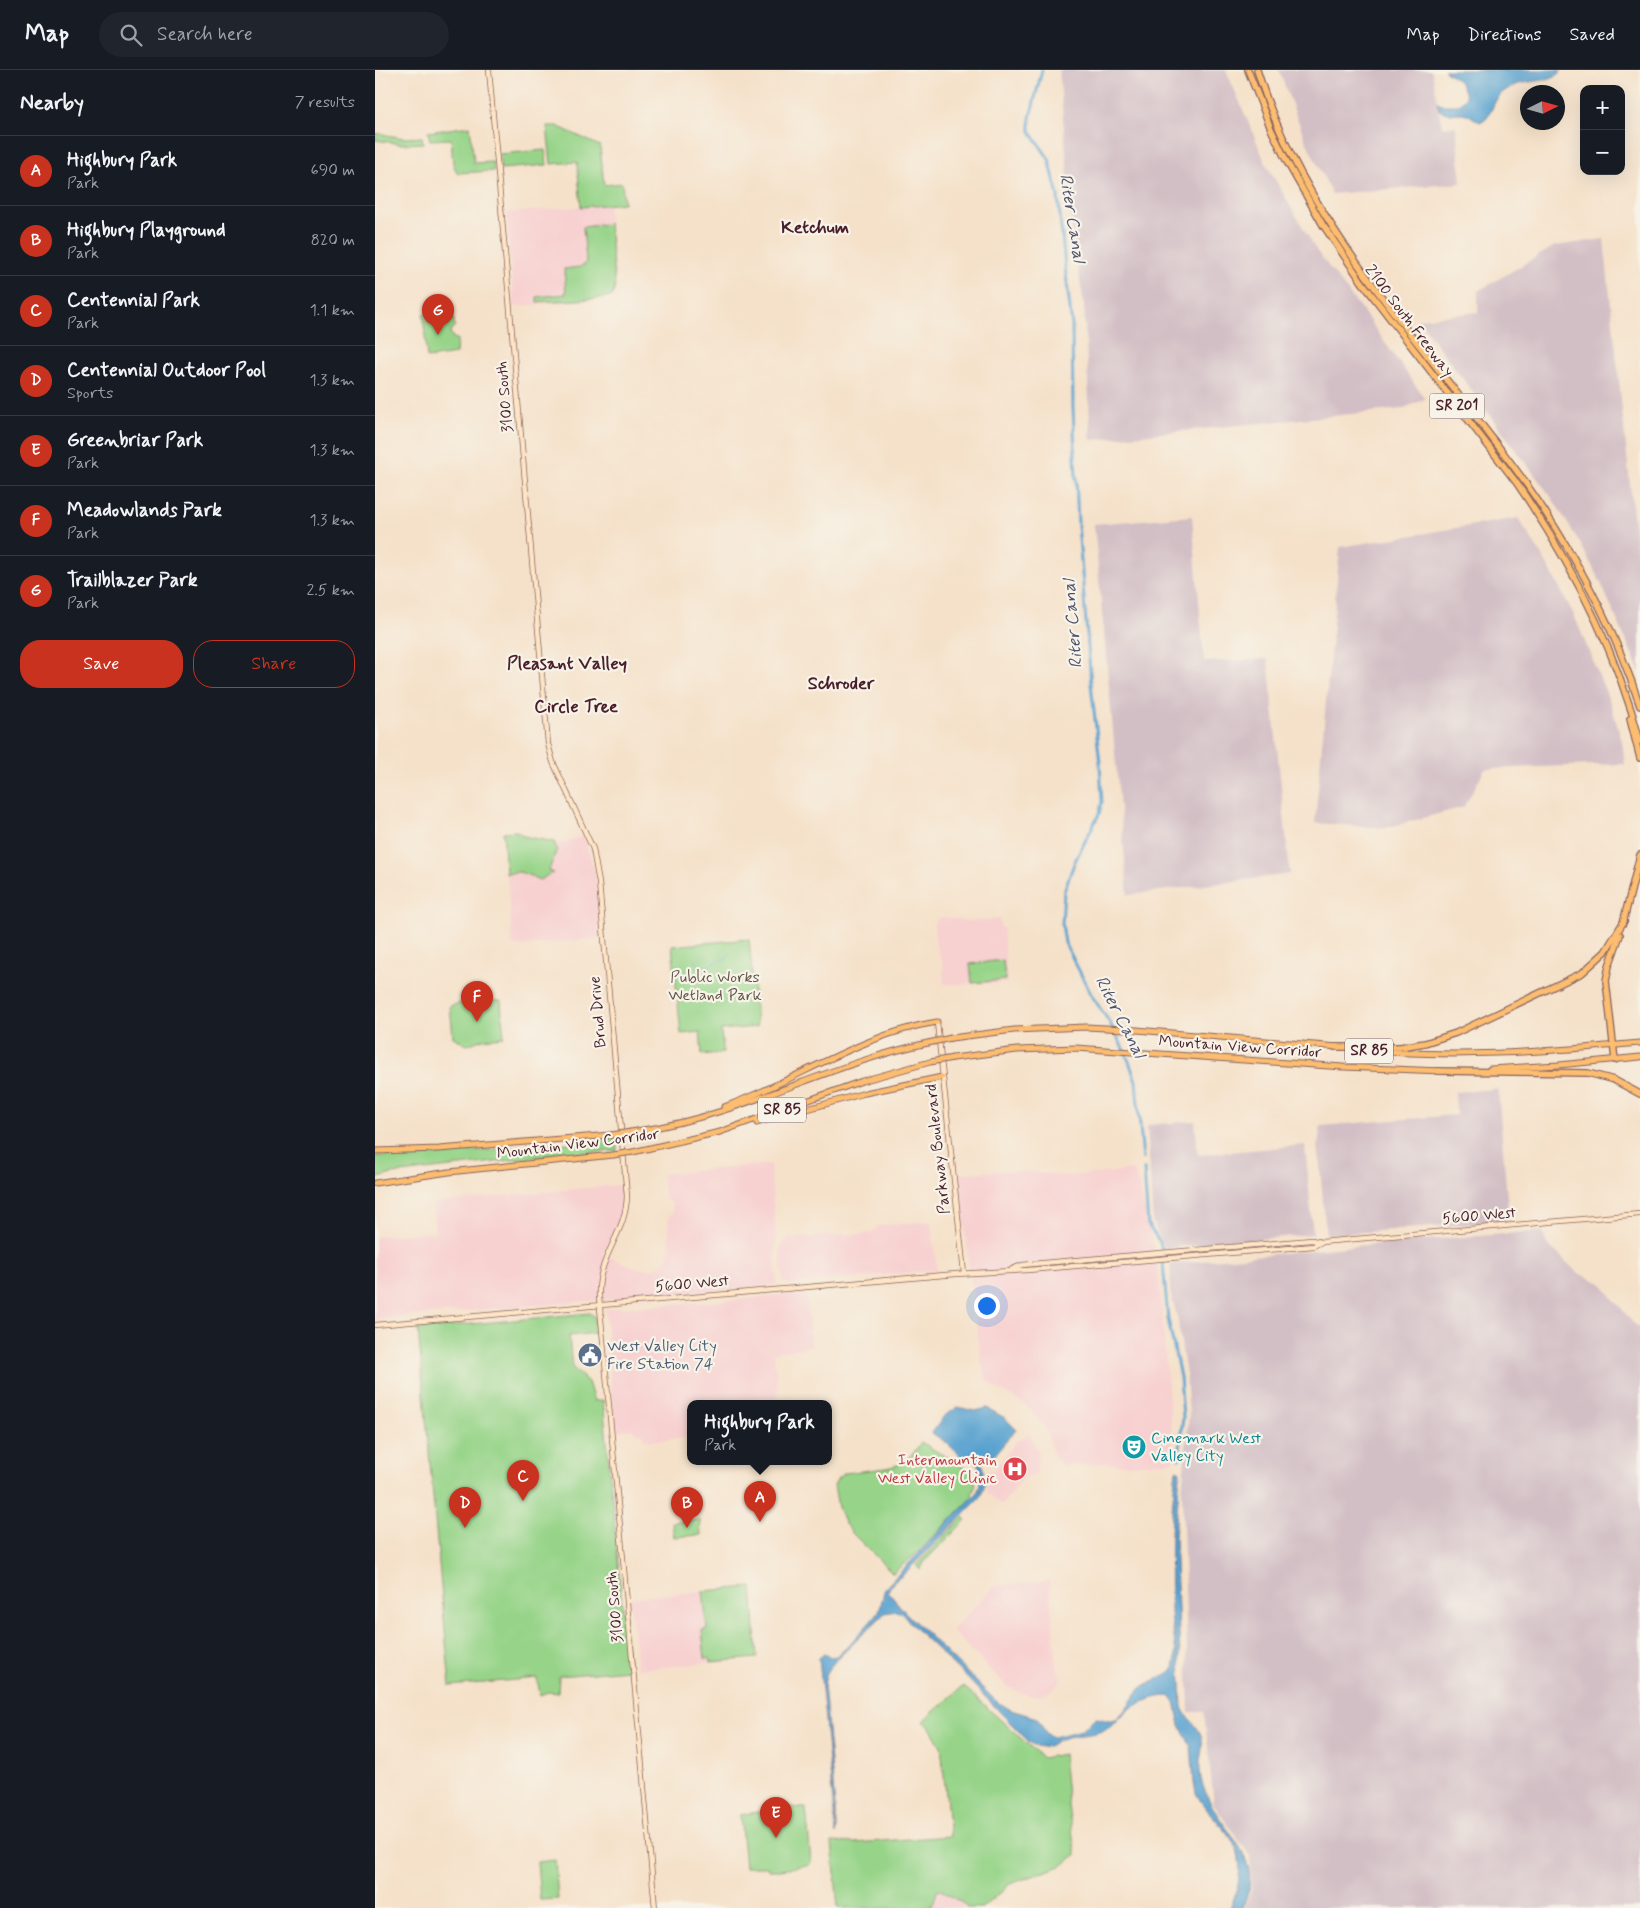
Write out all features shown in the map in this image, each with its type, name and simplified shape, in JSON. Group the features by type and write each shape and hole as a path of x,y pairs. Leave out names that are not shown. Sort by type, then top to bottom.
{"highway":[{"name":"2100 South Freeway","path":"1248,70 1280,148 1319,220 1362,282 1538,514 1571,569 1587,601 1621,681 1640,741"},
{"name":"2100 South Freeway","path":"1257,70 1283,138 1299,170 1334,230 1365,275 1511,462 1573,554 1612,631 1640,706"},
{"path":"1621,681 1640,758"},
{"path":"1615,1060 1606,991 1607,977 1624,922 1640,855"},
{"path":"1335,1047 1383,1048 1409,1046 1456,1034 1582,973 1605,952 1624,922"},
{"path":"647,1130 730,1105 849,1050 906,1028 937,1022"},
{"name":"Mountain View Corridor","path":"375,1151 439,1149 611,1135 647,1130 723,1111 847,1065 928,1043 951,1038 1029,1029 1125,1029 1371,1051 1455,1054 1530,1052 1640,1043"},
{"name":"Mountain View Corridor","path":"375,1183 449,1172 633,1152 686,1141 737,1126 862,1081 930,1062 1032,1049 1114,1050 1343,1067 1437,1071 1534,1067 1640,1057"},
{"path":"1437,1071 1588,1073 1614,1080 1640,1094"},
{"path":"737,1126 883,1089 943,1077"}],"main road":[{"name":"3100 South","path":"489,70 546,722"},
{"name":"Brud Drive","path":"546,722 551,758 590,843 596,862 599,883 627,1196 623,1220 607,1252 601,1273 599,1305"},
{"name":"Parkway Boulevard","path":"937,1022 964,1273"},
{"name":"5600 West","path":"1012,1270 1022,1265 1057,1265 1077,1263 1084,1260 1312,1240 1321,1242 1640,1214"},
{"name":"5600 West","path":"375,1325 964,1273 1023,1270 1054,1265 1313,1246 1321,1242"},
{"name":"3100 South","path":"599,1305 655,1908"}],"shaded area":[{"path":"1059,70 1226,70 1266,164 1316,250 1367,317 1425,399 1402,409 1091,440 1084,304 1074,246"},
{"path":"1279,70 1430,70 1432,72 1442,127 1456,126 1461,183 1332,194 1305,139"},
{"path":"608,204 616,297 514,307 506,213"},
{"path":"1604,239 1640,579 1640,672 1600,581 1580,543 1552,498 1418,319 1478,312 1478,291 1555,246"},
{"path":"1192,516 1204,662 1268,659 1290,874 1128,895 1094,524"},
{"path":"1518,518 1544,559 1574,615 1611,705 1622,741 1625,764 1485,769 1464,807 1385,828 1315,823 1340,547"},
{"path":"518,830 524,835 559,844 584,836 595,871 601,938 513,946 503,832"},
{"path":"944,917 969,921 1000,919 1000,927 1003,928 1007,983 944,984 943,964 936,945 934,924 938,918"},
{"path":"1498,1089 1509,1221 1326,1235 1318,1145 1321,1126 1456,1115 1455,1092"},
{"path":"1195,1121 1198,1155 1305,1145 1313,1234 1165,1248 1153,1223 1147,1125"},
{"path":"770,1164 776,1239 777,1281 774,1285 375,1319 375,1237 435,1232 433,1203 618,1185 623,1191 621,1212 615,1230 602,1254 638,1269 653,1269 668,1258 670,1247 668,1220 673,1211 672,1203 665,1199 662,1174"},
{"path":"1135,1170 1158,1266 1174,1461 1131,1465 1102,1463 1064,1466 1055,1459 1046,1429 1026,1405 995,1387 986,1379 981,1361 958,1173 1017,1171 1069,1176"},
{"path":"931,1221 937,1270 787,1284 783,1281 780,1249 782,1244 788,1239 872,1233 878,1226"},
{"path":"1543,1231 1546,1243 1578,1273 1601,1283 1633,1323 1640,1328 1640,1908 1244,1908 1251,1889 1250,1856 1214,1805 1204,1712 1189,1712 1182,1492 1189,1414 1186,1375 1177,1316 1170,1292 1171,1264 1387,1243"},
{"path":"806,1292 811,1346 774,1353 779,1400 687,1400 687,1437 649,1441 644,1439 640,1432 638,1434 632,1429 615,1431 605,1309 736,1300"},
{"name":"Intermountain West Valley Clinic","path":"1029,1432 1038,1452 1036,1475 1023,1478 1002,1505 987,1492 986,1471 994,1470 1016,1441 1025,1437"},
{"path":"1049,1581 1056,1661 1061,1678 1059,1684 1052,1690 1032,1696 1008,1687 951,1630 994,1586"},
{"path":"752,1587 757,1658 637,1669 630,1598"},
{"path":"952,1885 974,1908 895,1908"}],"green space":[{"path":"470,126 474,163 493,162 494,171 457,173 453,163 451,139 430,140 428,132"},
{"path":"547,126 557,126 600,146 604,185 622,183 624,203 581,207 577,162 551,164"},
{"path":"375,133 404,138 422,137 423,143 402,144 375,140"},
{"path":"545,150 547,165 501,169 499,154"},
{"path":"609,224 615,287 612,296 584,300 537,302 537,297 566,294 564,269 580,267 585,264 583,227"},
{"path":"452,311 455,326 450,332 453,338 457,339 456,354 427,358 423,314"},
{"path":"517,831 523,836 554,842 557,849 549,870 553,873 541,880 520,872 506,873 503,832"},
{"name":"Public Works Wetland Park","path":"749,939 757,1027 721,1030 723,1053 702,1055 700,1032 681,1034 672,946"},
{"path":"1003,960 1005,980 972,983 970,964"},
{"path":"474,994 488,1000 501,1001 504,1037 483,1039 467,1045 453,1037 450,1006 461,1003"},
{"path":"616,1137 617,1151 567,1154 450,1167 392,1174 375,1179 375,1156 442,1154 603,1140"},
{"path":"590,1313 595,1317 596,1333 569,1336 572,1367 588,1382 594,1401 603,1400 628,1670 559,1676 558,1693 548,1692 540,1695 537,1678 450,1686 418,1329"},
{"path":"921,1442 973,1473 976,1485 972,1494 973,1497 916,1554 893,1573 852,1533 844,1522 838,1507 834,1485 838,1478 845,1473 898,1465 913,1454"},
{"path":"963,1517 966,1520 925,1561 920,1570 916,1565"},
{"path":"700,1520 701,1535 674,1537 672,1522"},
{"path":"752,1587 757,1658 710,1662 709,1658 705,1659 702,1630 707,1629 703,1591"},
{"path":"963,1686 1043,1758 1063,1754 1068,1806 1076,1855 1061,1866 1010,1884 982,1908 967,1908 967,1906 941,1890 937,1891 933,1904 930,1905 934,1908 838,1908 832,1842 855,1843 950,1836 941,1746 929,1726 923,1721"},
{"path":"772,1806 806,1808 810,1864 781,1870 768,1870 768,1867 745,1867 740,1815 763,1811 762,1808"},
{"path":"555,1860 558,1899 540,1900 537,1862"}],"water":[{"path":"1444,70 1562,70 1552,77 1520,84 1505,91 1497,98 1487,117 1480,122 1469,115 1439,110 1437,102 1444,105 1459,105 1466,97 1459,81"},
{"path":"958,1407 975,1411 987,1408 1005,1418 1016,1429 994,1456 982,1462 985,1485 980,1498 894,1582 888,1592 905,1612 996,1701 1011,1710 1037,1718 1046,1733 1053,1737 1082,1730 1096,1718 1110,1721 1116,1719 1124,1712 1140,1689 1174,1668 1176,1654 1171,1617 1171,1540 1176,1470 1180,1471 1175,1537 1182,1707 1198,1729 1202,1739 1200,1771 1205,1791 1246,1860 1249,1874 1248,1890 1242,1908 1230,1908 1236,1892 1239,1874 1236,1847 1196,1793 1191,1747 1180,1725 1175,1703 1171,1697 1162,1696 1137,1705 1128,1710 1109,1728 1100,1732 1064,1738 1046,1747 1036,1746 1026,1739 903,1614 897,1611 885,1613 827,1671 824,1684 836,1834 819,1658 824,1654 831,1657 837,1656 847,1647 879,1612 885,1588 977,1493 980,1485 978,1462 962,1457 947,1443 932,1433 944,1416"}],"waterway":[{"name":"Riter Canal","path":"1042,70 1030,118 1030,131 1049,159 1058,196 1072,326 1078,524 1102,802 1099,814 1075,861 1064,891 1062,924 1065,943 1092,996 1110,1023 1127,1056 1136,1081 1143,1159"},
{"path":"695,960 706,967 726,958 730,953"},
{"name":"Riter Canal","path":"1144,1169 1148,1225 1160,1242 1162,1250"},
{"name":"Riter Canal","path":"1163,1262 1168,1319 1180,1377 1183,1417 1179,1459"}],"place":[{"name":"Trailblazer Park","path":"438,335"},
{"name":"Meadowlands Park","path":"477,1022"},
{"name":"West Valley City Fire Station 74","path":"590,1355"},
{"name":"Cinemark West Valley City","path":"1134,1447"},
{"name":"Intermountain West Valley Clinic","path":"1015,1469"},
{"name":"Centennial Park","path":"523,1501"},
{"name":"Highbury Park","path":"760,1522"},
{"name":"Centennial Outdoor Pool","path":"465,1528"},
{"name":"Highbury Playground","path":"687,1528"},
{"name":"Greenbriar Park","path":"776,1838"}],"district":[{"name":"Ketchum","path":"815,228"},
{"name":"Pleasant Valley","path":"567,664"},
{"name":"Schroder","path":"841,684"},
{"name":"Circle Tree","path":"576,707"}]}
